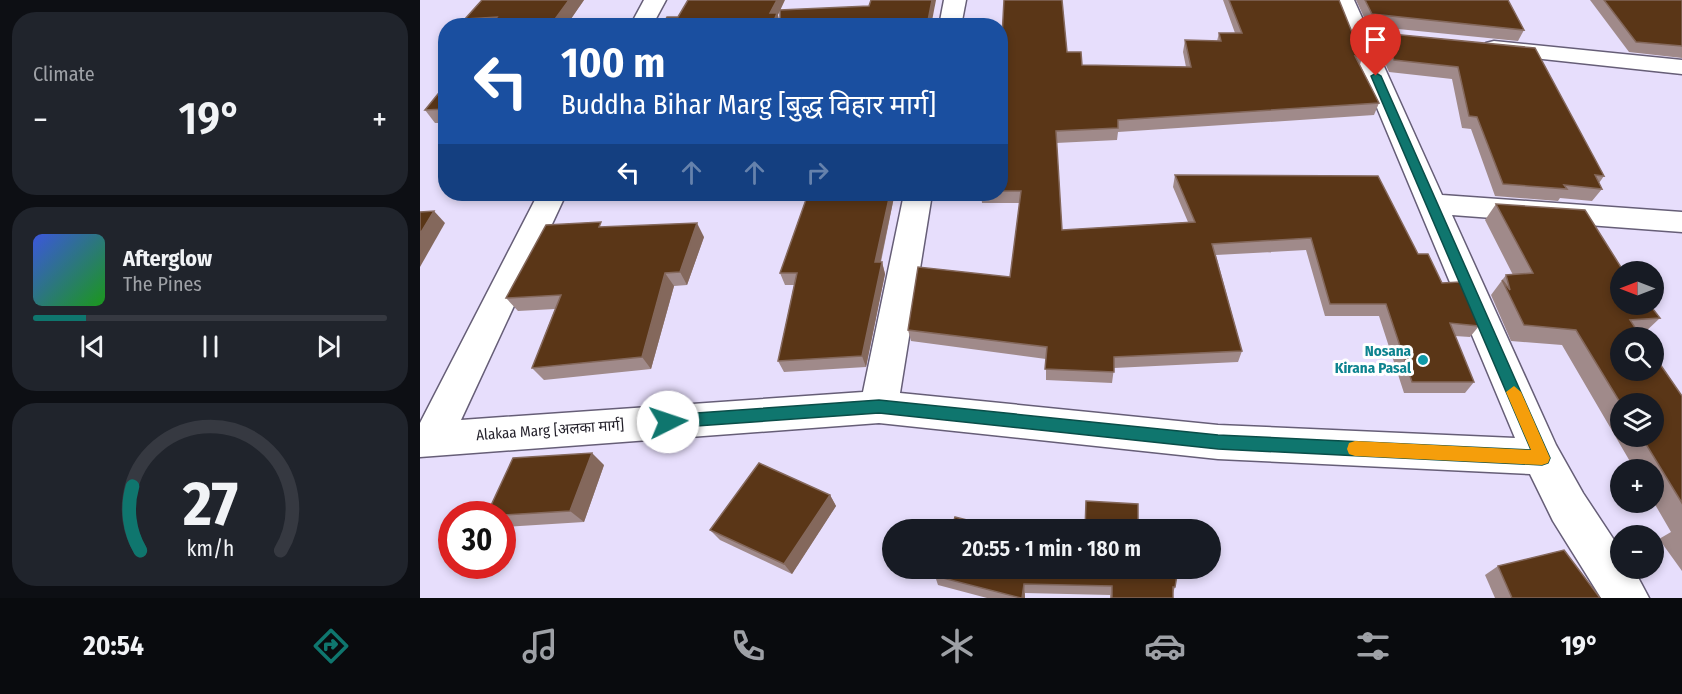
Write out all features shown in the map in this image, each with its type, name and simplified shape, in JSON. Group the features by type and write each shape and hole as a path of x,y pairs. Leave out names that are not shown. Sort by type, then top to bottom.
{"street":[{"path":"645,18 655,0"},
{"path":"952,18 955,0"},
{"path":"1343,0 1369,35 1432,204 1542,458 1568,507 1627,598"},
{"path":"1474,46 1682,67"},
{"path":"427,439 548,201"},
{"path":"879,407 917,201"},
{"path":"1432,204 1682,222"},
{"name":"Alakaa Marg [अलका मार्ग]","path":"427,439 879,407 1218,442 1542,458"}],"building":[{"path":"482,0 569,0 556,18 466,18"},
{"path":"688,0 777,0 770,13 777,13 775,18 666,18 678,17"},
{"path":"871,0 932,0 929,18 780,18 780,10 869,6"},
{"path":"1004,0 1062,0 1067,52 1081,52 1082,65 1191,67 1185,40 1221,41 1219,33 1242,33 1229,0 1339,0 1362,57 1355,56 1379,103 1118,120 1118,128 1056,131 1062,230 1195,222 1175,175 1378,176 1418,254 1428,254 1442,283 1460,282 1479,326 1450,323 1474,382 1412,382 1386,304 1330,304 1311,238 1212,244 1242,351 1114,357 1114,372 1045,369 1047,347 908,330 918,267 1010,277 1021,191 1008,191 1008,18 1003,18"},
{"path":"1365,0 1508,0 1524,30 1372,14"},
{"path":"1604,0 1682,0 1682,46 1636,42"},
{"path":"1381,33 1535,48 1604,176 1595,175 1602,189 1564,185 1567,189 1503,184 1477,117 1469,116 1458,67 1394,60"},
{"path":"438,94 438,109 425,110"},
{"path":"806,201 888,201 875,262 882,262 862,356 778,361 797,273 780,273"},
{"path":"1496,204 1585,210 1617,261 1610,261 1610,315 1658,315 1660,318 1630,320 1635,327 1610,327 1610,381 1664,381 1664,370 1682,396 1682,503 1664,474 1664,459 1655,459 1648,447 1664,447 1664,393 1614,393 1576,330 1524,325 1502,280 1510,290 1506,275 1533,273"},
{"path":"434,211 420,234 420,212"},
{"path":"601,222 599,227 697,223 680,272 665,273 642,357 532,368 561,295 506,298 546,225"},
{"path":"592,453 570,511 516,514 516,501 493,501 513,458"},
{"path":"759,463 830,495 784,564 710,530"},
{"path":"1086,501 1138,504 1138,519 1085,519"},
{"path":"1564,550 1600,598 1512,598 1498,566"},
{"path":"947,579 1176,579 1175,587 1173,587 1173,598 1112,598 1112,586 1024,584 1021,598"}],"slow traffic":[{"path":"1355,449 1542,458 1514,392"}],"place":[{"name":"Nosana Kirana Pasal","path":"1423,360"}],"route":[{"path":"668,422 879,407 1218,442 1542,458 1376,76"}]}
